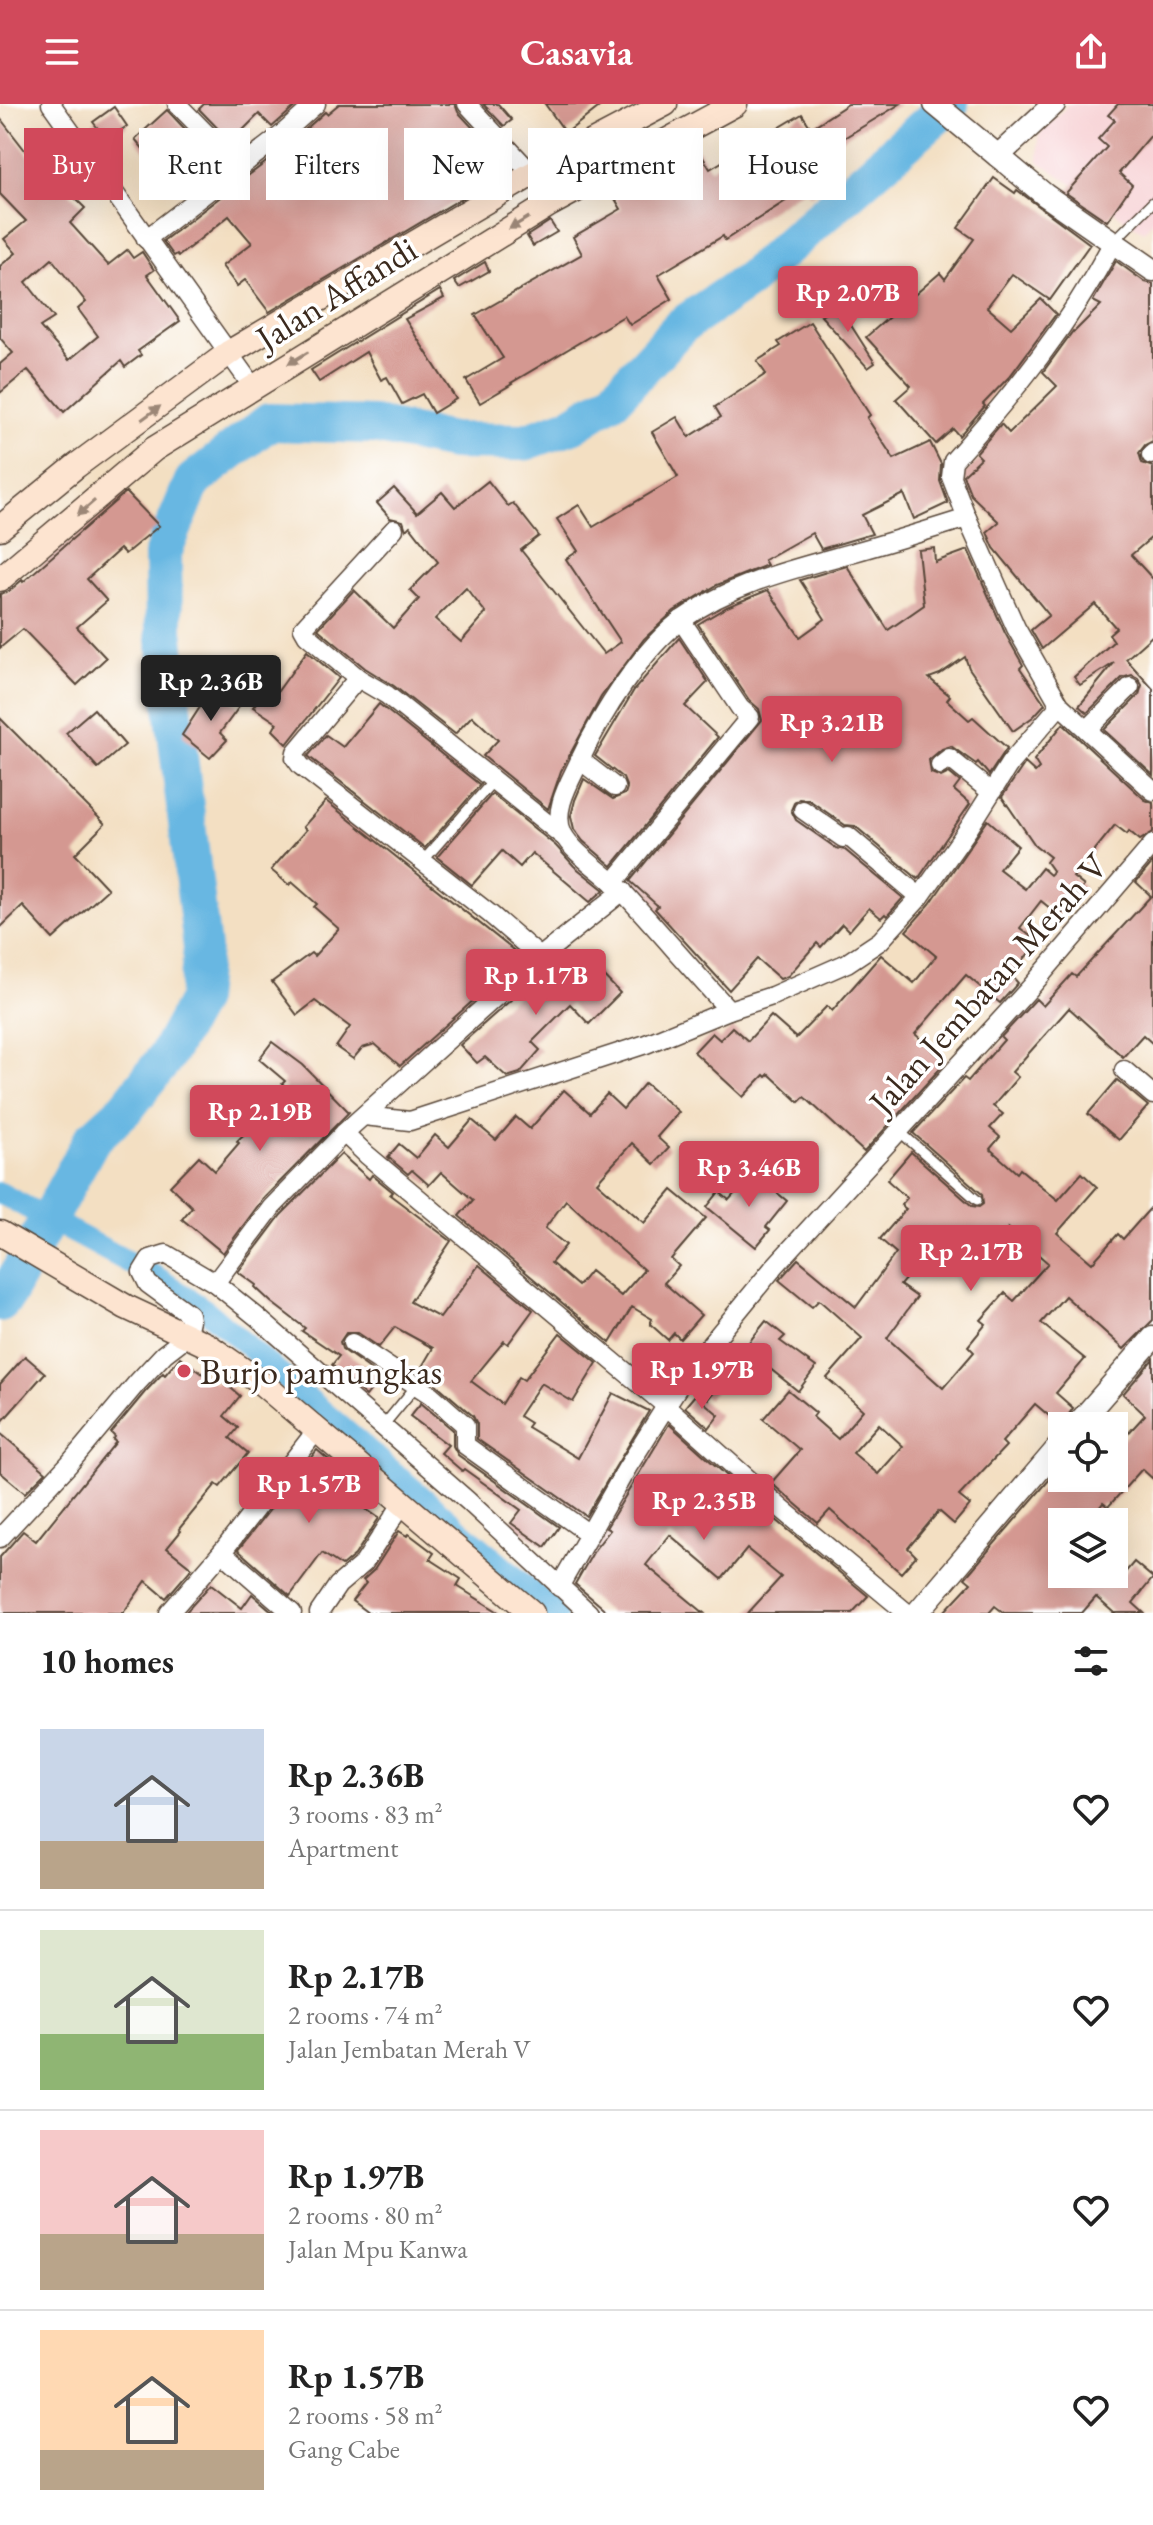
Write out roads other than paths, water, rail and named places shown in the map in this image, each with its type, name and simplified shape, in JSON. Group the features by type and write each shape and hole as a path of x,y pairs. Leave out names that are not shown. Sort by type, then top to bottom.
{"main road":[{"name":"Jalan Affandi","path":"619,128 665,104"},
{"name":"Jalan Affandi","path":"0,579 154,449 550,204 735,104"},
{"name":"Jalan Affandi","path":"0,528 76,466 230,352 528,176"},
{"path":"0,1233 126,1307 207,1345 264,1385 532,1613"}],"street":[{"path":"51,104 253,387"},
{"path":"177,104 201,128"},
{"path":"250,159 316,104"},
{"path":"467,104 528,170"},
{"path":"935,104 1045,195 1153,270"},
{"path":"998,156 1054,104"},
{"path":"146,239 196,200"},
{"path":"1113,242 1070,317 1039,361 951,465 951,477 1016,628 1060,705 1153,791"},
{"path":"563,836 559,823 560,811 580,760 648,651 681,620 722,596 797,566 967,518"},
{"path":"394,529 303,628 307,635 563,836 618,887 729,1010"},
{"path":"215,1283 272,1207 344,1133 618,887 750,717 740,708 681,620"},
{"path":"358,678 300,746 295,758 301,766 540,957"},
{"path":"1087,730 1130,687"},
{"path":"364,1116 410,1121 646,1044 772,996 847,963 880,941 920,897 1010,763 1060,705"},
{"path":"940,765 949,758 991,792"},
{"path":"580,760 615,787"},
{"path":"803,810 843,838 848,836 920,897"},
{"name":"Jalan Jembatan Merah V","path":"559,1587 665,1405 687,1373 775,1266 1030,988 1153,844"},
{"path":"1124,1070 1153,1095"},
{"path":"344,1133 907,1613"},
{"path":"0,1538 164,1354 186,1337 189,1314 148,1284 144,1267 157,1255 166,1254 215,1283 383,1426 589,1613"},
{"path":"1088,1412 1153,1338"},
{"path":"352,1343 431,1395 465,1425 465,1445 589,1534"},
{"path":"169,1613 222,1552 316,1431"},
{"path":"917,1613 1048,1459"},
{"path":"319,1613 338,1585 364,1563 402,1504"},
{"path":"222,1552 292,1613"}],"lane":[{"path":"1113,242 1153,202"},
{"path":"423,861 494,780"},
{"path":"899,1131 977,1200"},
{"path":"383,1426 416,1386"}],"waterway":[{"path":"0,1303 92,1139 127,1107 166,1057 197,1000 202,948 164,631 163,553 193,481 269,422 374,425 452,441 525,442 572,425 613,399 681,326 750,279 950,104"},
{"path":"0,1193 160,1279 207,1311 557,1613"}],"place":[{"name":"Burjo pamungkas","path":"184,1371"}]}
